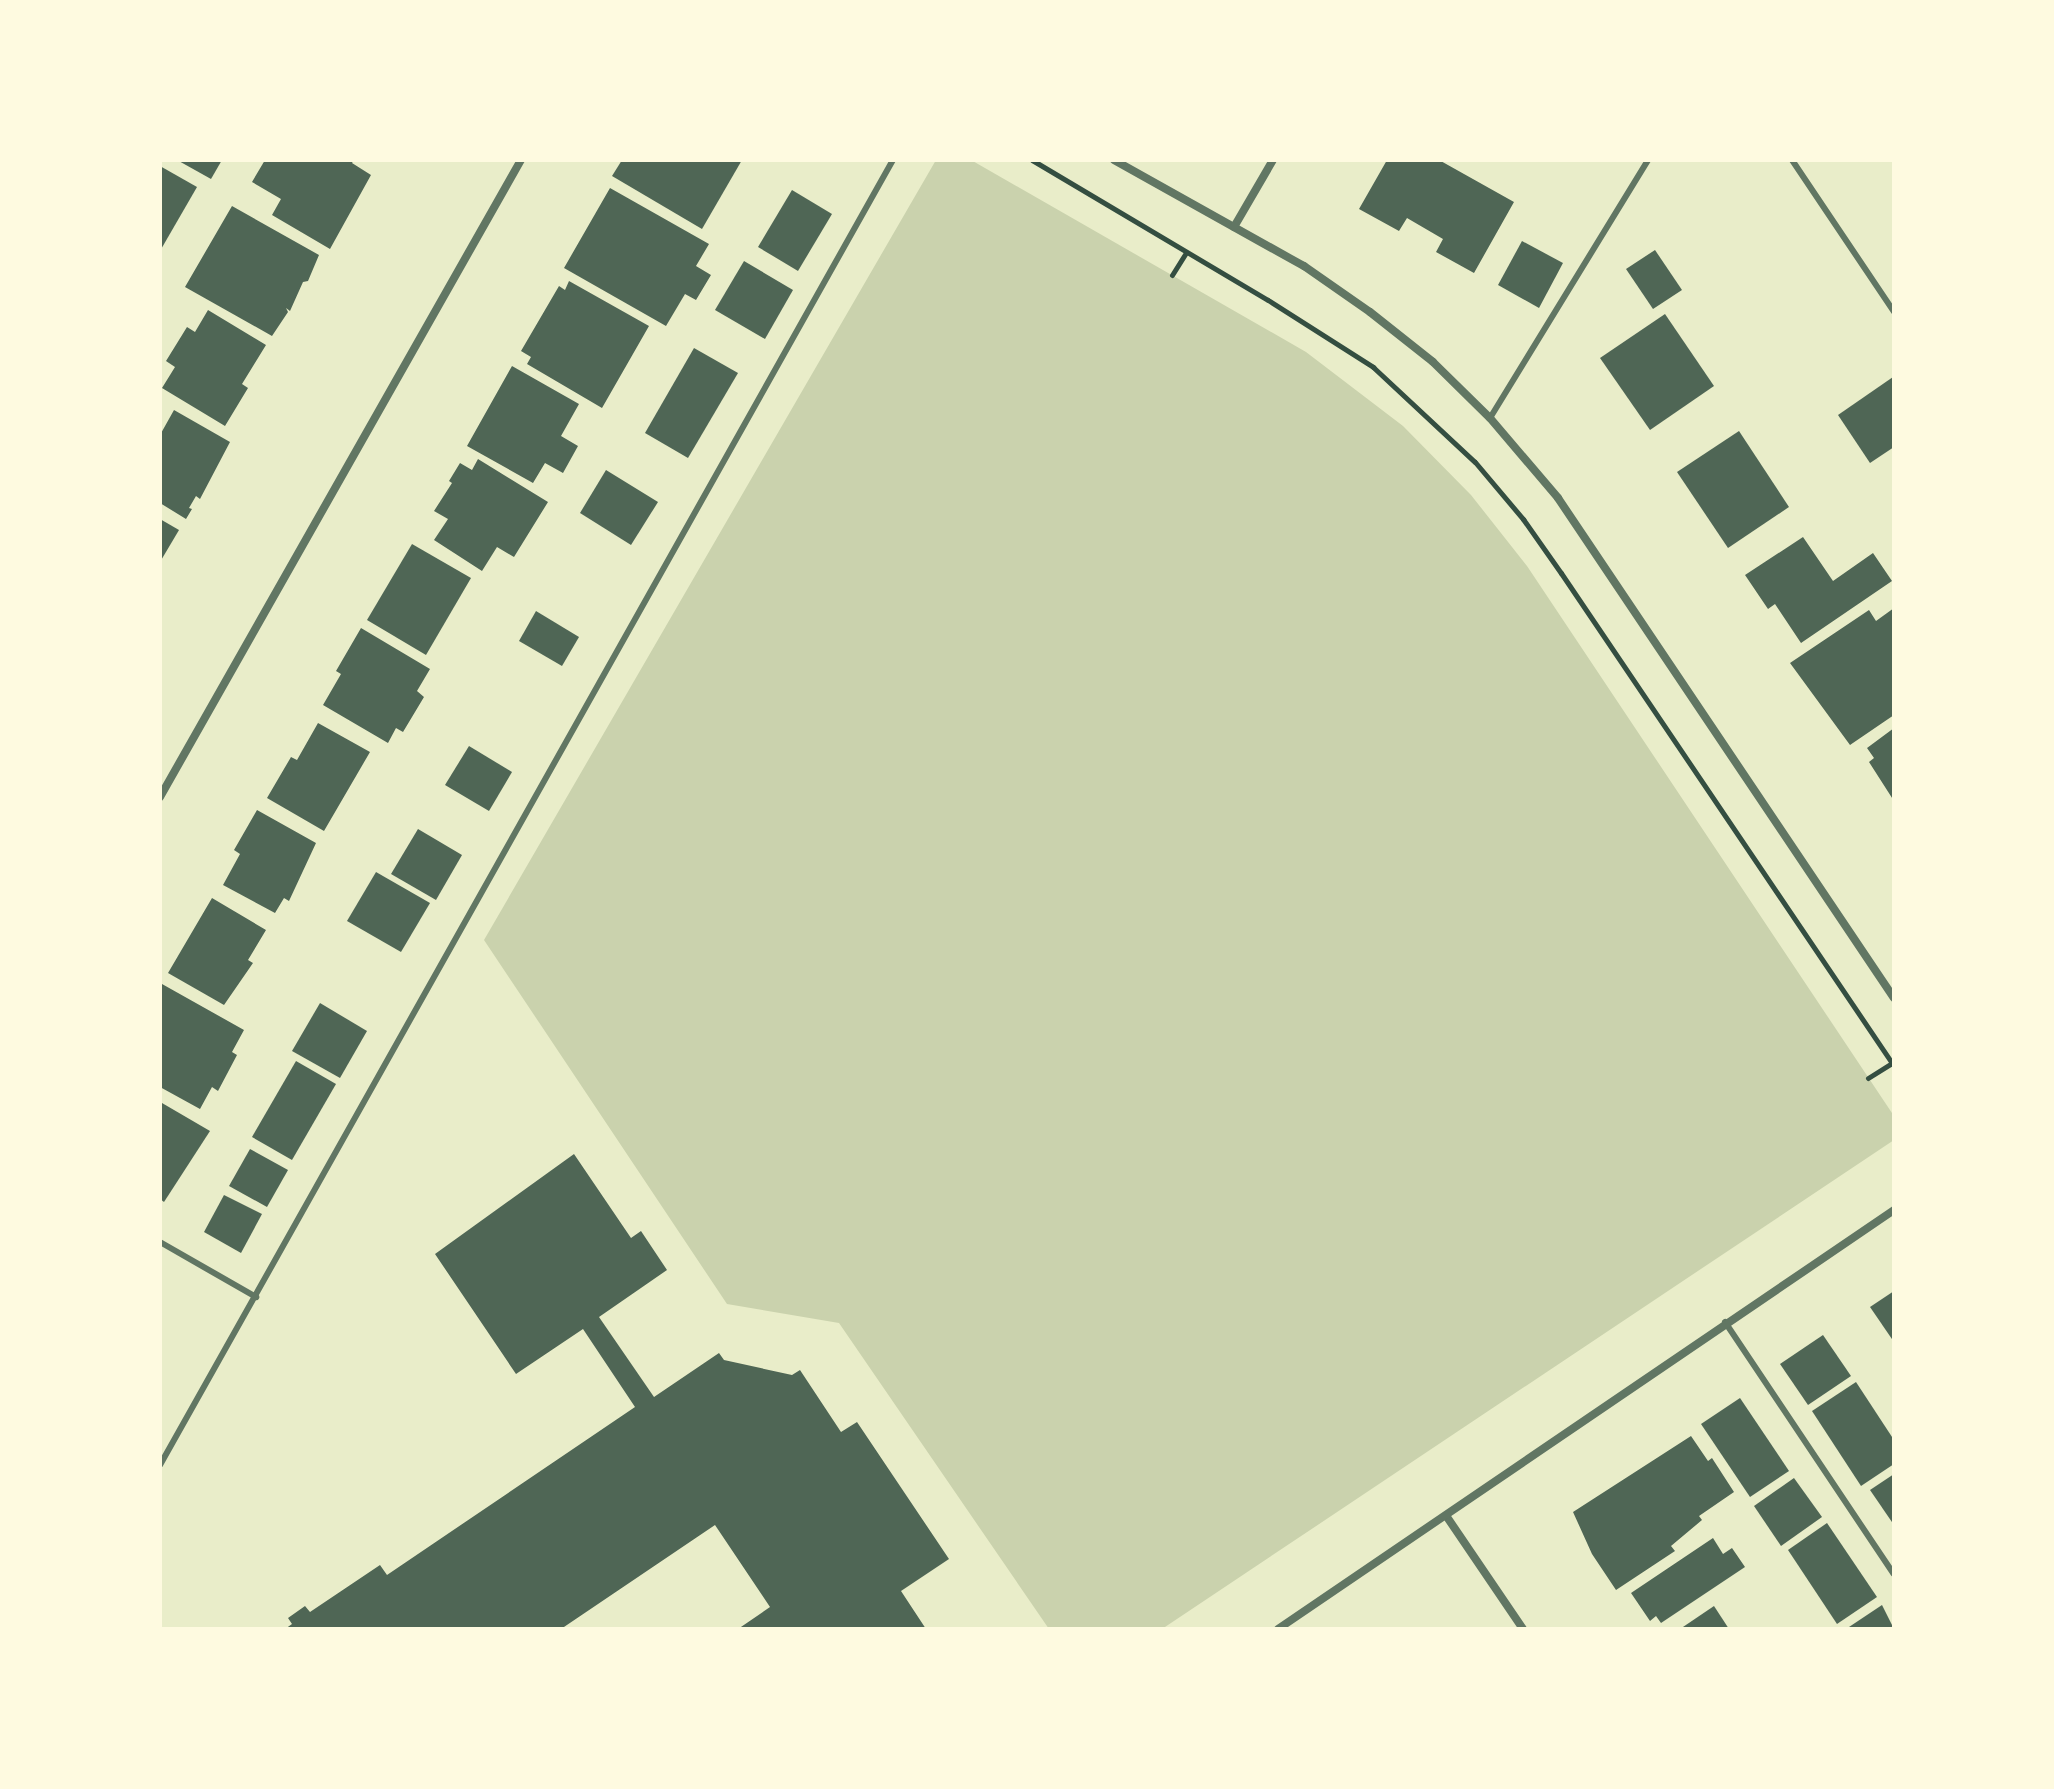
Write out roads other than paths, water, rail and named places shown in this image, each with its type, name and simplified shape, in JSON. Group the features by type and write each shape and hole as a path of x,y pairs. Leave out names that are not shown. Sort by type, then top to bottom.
{"street":[{"path":"160,797 521,160"},
{"path":"1114,160 1304,266 1370,312 1433,362 1490,418 1558,498 1894,998"},
{"path":"1234,227 1273,160"},
{"path":"1278,1629 1447,1517 1725,1322 1894,1210"},
{"path":"1447,1517 1523,1629"}],"lane":[{"path":"160,1465 893,160"},
{"path":"1490,418 1648,160"},
{"path":"1792,160 1894,312"},
{"path":"160,1242 256,1297"},
{"path":"1725,1322 1894,1574"}]}
